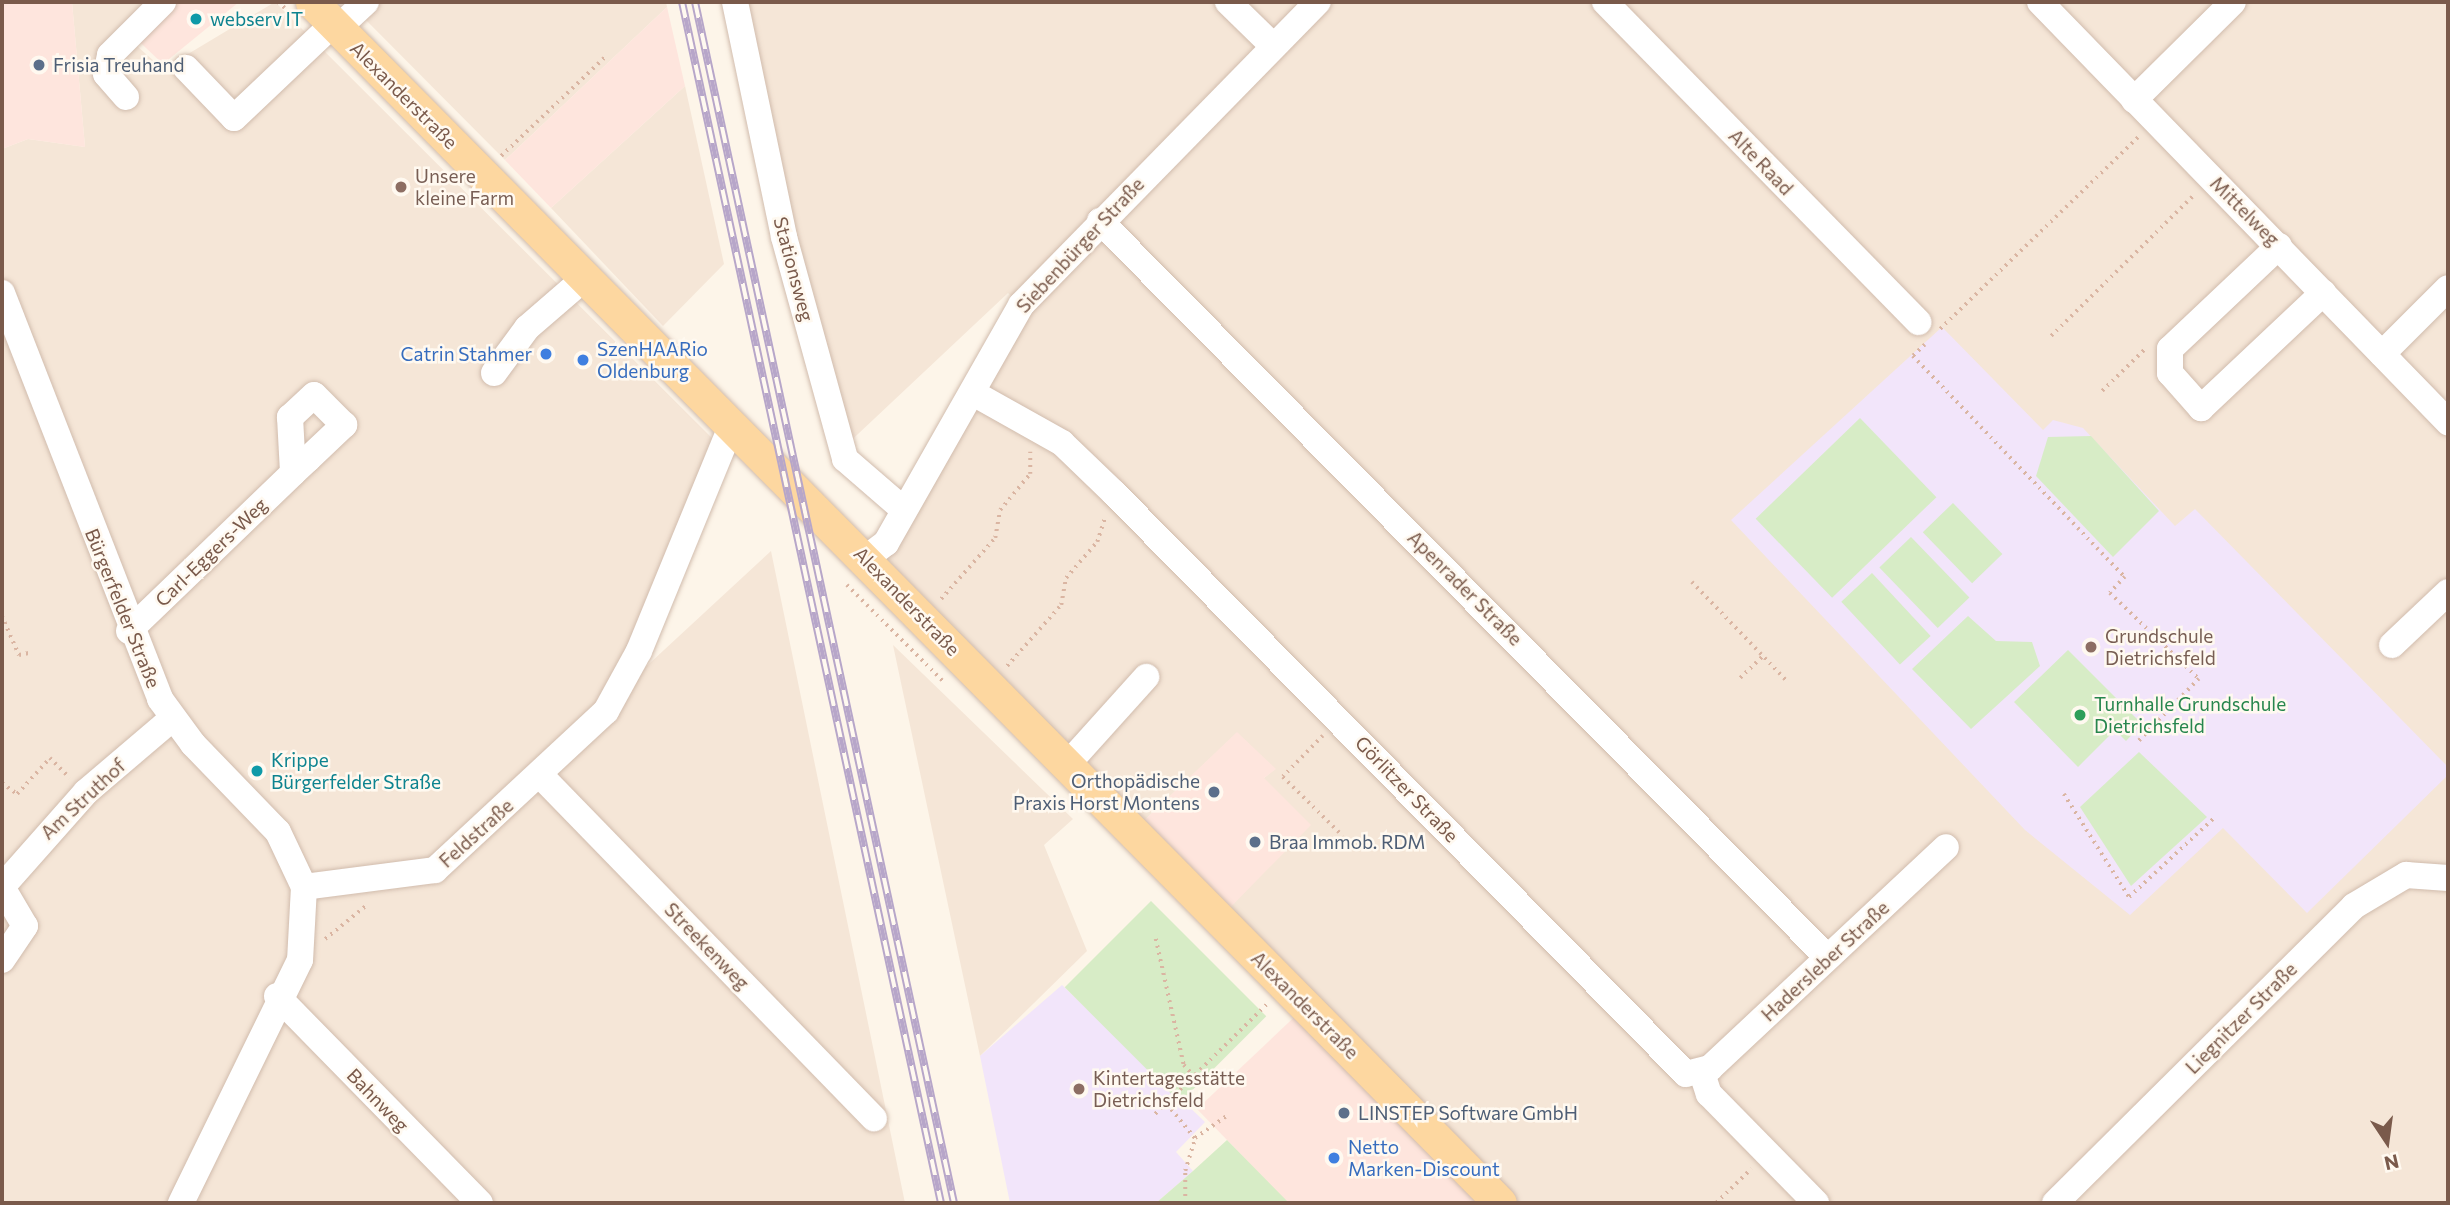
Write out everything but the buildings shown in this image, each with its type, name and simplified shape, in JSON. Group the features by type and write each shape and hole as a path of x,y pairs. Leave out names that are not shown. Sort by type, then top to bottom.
{"main road":[{"name":"Alexanderstraße","path":"328,18 731,427 866,558 1066,766 1500,1203"}],"street":[{"path":"127,97 106,74 110,55 163,2"},
{"path":"186,68 234,118 328,18 366,2"},
{"name":"Stationsweg","path":"735,2 784,237 845,459 903,509"},
{"path":"1228,2 1272,45"},
{"name":"Siebenbürger Straße","path":"866,558 886,543 1021,305 1272,45 1318,2"},
{"name":"Alte Raad","path":"1605,2 1918,323"},
{"name":"Mittelweg","path":"2040,2 2134,100 2158,119 2448,422"},
{"path":"2134,100 2233,2"},
{"name":"Apenrader Straße","path":"1100,221 1827,957"},
{"path":"2279,246 2170,349 2171,373 2201,408 2323,293"},
{"path":"494,373 527,328 585,278"},
{"path":"2382,354 2448,288"},
{"name":"Bürgerfelder Straße","path":"2,293 129,631 173,718 278,832 304,887"},
{"name":"Görlitzer Straße","path":"973,393 1062,443 1339,720 1679,1069 1702,1073"},
{"name":"Feldstraße","path":"304,887 402,875 442,866 540,775 622,689 731,427"},
{"name":"Carl-Eggers-Weg","path":"129,631 293,473"},
{"path":"2392,645 2448,592"},
{"path":"1066,766 1146,677"},
{"name":"Am Struthof","path":"2,960 25,926 2,887 86,792 173,718"},
{"name":"Streekenweg","path":"540,775 874,1118"},
{"name":"Hadersleber Straße","path":"1702,1073 1946,847"},
{"name":"Liegnitzer Straße","path":"2055,1203 2354,906 2406,876 2448,878"},
{"path":"181,1203 277,996 300,960 304,887"},
{"name":"Bahnweg","path":"277,996 480,1203"},
{"path":"1702,1073 1709,1094 1816,1203"}],"path":[{"path":"482,173 606,56"},
{"path":"2137,743 2199,679 2110,593 2125,577 1913,356 2158,119"},
{"path":"2051,336 2211,177"},
{"path":"941,599 995,538 1000,510 1030,474"},
{"path":"1007,666 1061,605 1066,578 1097,542"},
{"path":"1692,582 1787,681"},
{"path":"2,613 19,656 29,653"},
{"path":"1740,678 1763,656"},
{"path":"1339,720 1283,777 1343,836"},
{"path":"2,783 17,794 50,758 86,792"},
{"path":"2064,794 2129,897 2213,819"},
{"path":"300,960 402,875"},
{"path":"1156,939 1184,1065 1194,1076"},
{"path":"1155,1114 1286,986"},
{"path":"1167,1104 1195,1139"},
{"path":"1185,1203 1185,1171 1195,1139 1227,1116"},
{"path":"1716,1203 1767,1153"}],"shaded area":[{"name":"Frisia Treuhand","path":"2,2 72,2 85,147 28,139 2,149"},
{"path":"72,2 151,2 121,32 163,69 275,2 719,445 624,687 771,551 905,1203 2,1203 2,149 28,139 85,147"},
{"path":"160,2 239,2 163,64 128,31"},
{"path":"348,2 666,2 667,7 505,160"},
{"path":"728,2 2448,2 2448,1203 1500,1203 1219,919 1264,778 1275,769 1237,733 1131,833 866,558 1021,305 1008,293 841,450"},
{"path":"667,7 685,86 551,208 505,160"},
{"path":"685,86 724,264 663,326 551,208"},
{"name":"Grundschule Dietrichsfeld","path":"1942,327 2043,430 2053,420 2083,428 2175,526 2195,509 2448,767 2448,775 2307,913 2223,828 2130,915 2025,830 1731,520"},
{"path":"893,645 1073,819 1044,845 1087,951 980,1056"},
{"path":"1237,732 1276,769 1264,778 1311,825 1219,919 1131,833"},
{"name":"Kintertagesstätte Dietrichsfeld","path":"1062,985 1205,1122 1176,1152 1193,1171 1156,1203 1010,1203 980,1056"},
{"path":"1306,1006 1500,1203 1288,1203 1197,1109"}],"green space":[{"path":"1860,418 1936,497 1832,598 1756,519"},
{"path":"2091,436 2159,511 2113,557 2036,476 2048,437"},
{"path":"1953,503 2002,554 1972,583 1923,532"},
{"path":"1911,537 1969,597 1938,628 1879,568"},
{"path":"1872,573 1931,636 1900,665 1841,602"},
{"path":"1968,616 1996,641 2032,642 2040,666 1971,729 1912,669"},
{"name":"Turnhalle Grundschule Dietrichsfeld","path":"2068,650 2142,724 2126,741 2115,730 2078,767 2014,702"},
{"path":"2139,752 2207,817 2131,886 2080,807"},
{"path":"1151,901 1266,1016 1180,1103 1065,987"},
{"path":"1227,1140 1289,1203 1156,1203 1193,1171"}],"railway":[{"path":"682,2 941,1203"},
{"path":"695,2 954,1203"}],"place":[{"name":"webserv IT","path":"196,19"},
{"name":"Frisia Treuhand","path":"39,65"},
{"name":"Unsere kleine Farm","path":"401,187"},
{"name":"Catrin Stahmer","path":"546,354"},
{"name":"SzenHAARio Oldenburg","path":"583,360"},
{"name":"Grundschule Dietrichsfeld","path":"2091,647"},
{"name":"Turnhalle Grundschule Dietrichsfeld","path":"2080,715"},
{"name":"Krippe Bürgerfelder Straße","path":"257,771"},
{"name":"Orthopädische Praxis Horst Montens","path":"1214,792"},
{"name":"Braa Immob. RDM","path":"1255,842"},
{"name":"Kintertagesstätte Dietrichsfeld","path":"1079,1089"},
{"name":"LINSTEP Software GmbH","path":"1344,1113"},
{"name":"Netto Marken-Discount","path":"1334,1158"}]}
